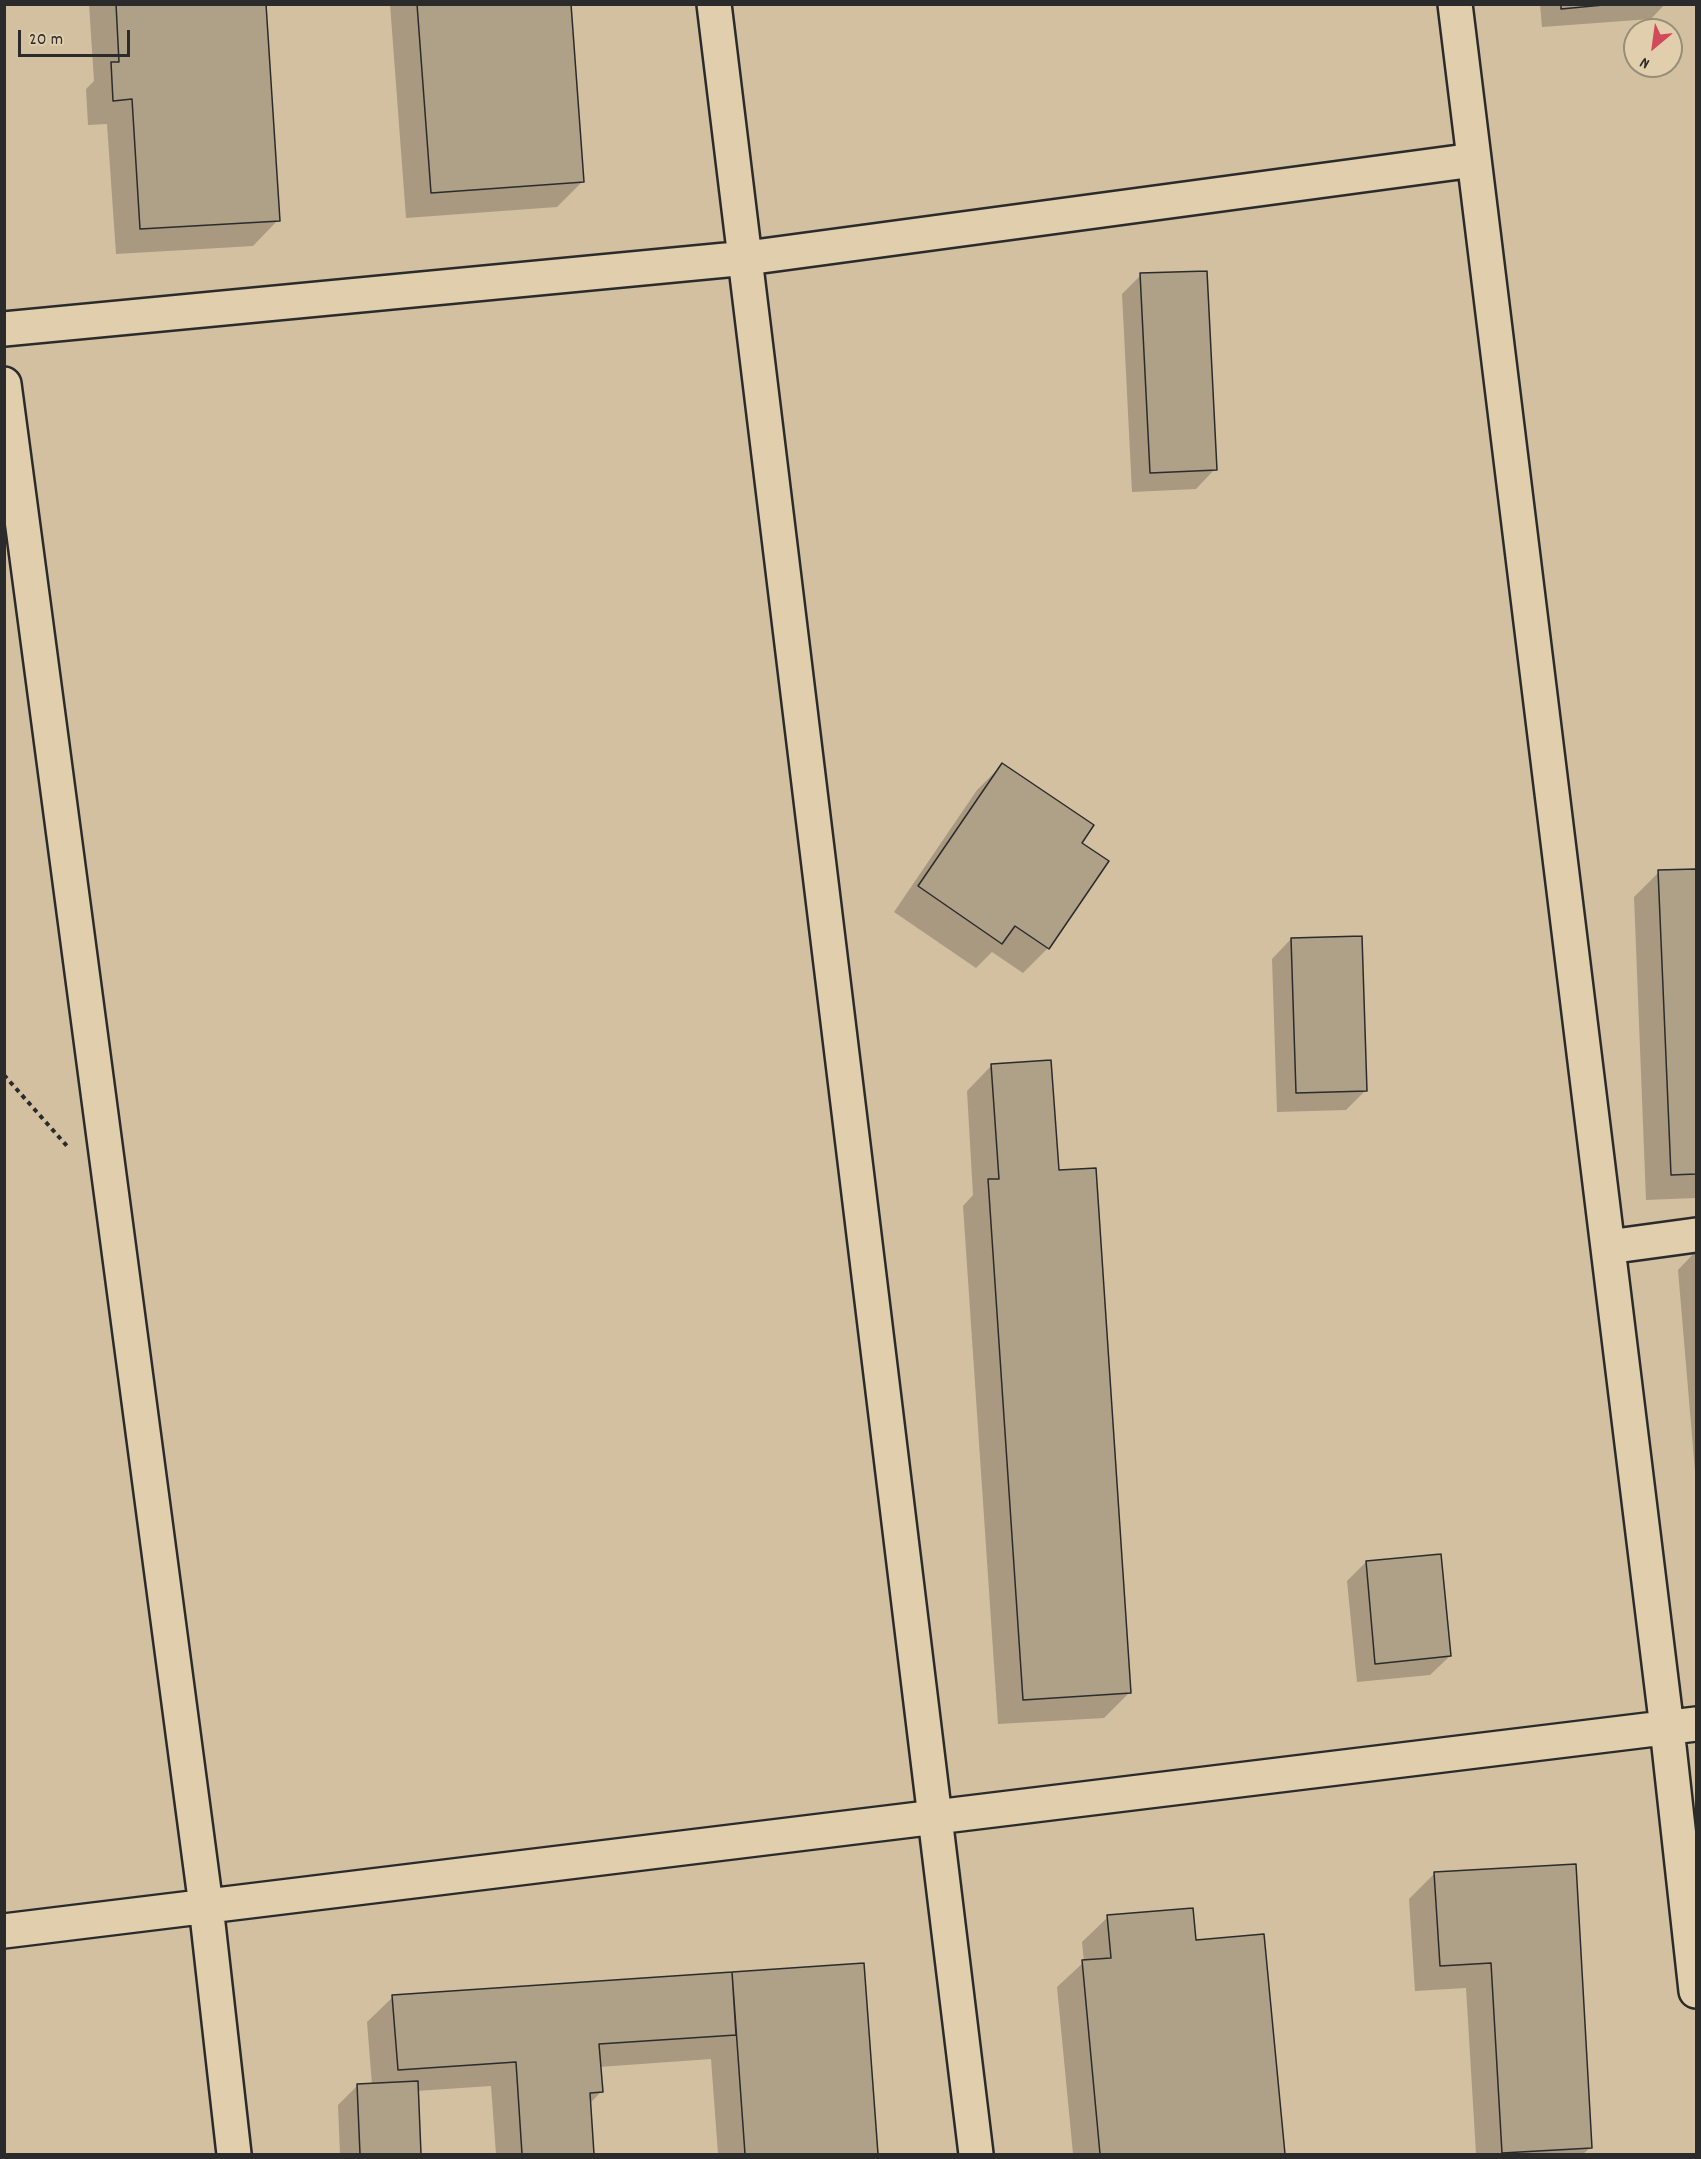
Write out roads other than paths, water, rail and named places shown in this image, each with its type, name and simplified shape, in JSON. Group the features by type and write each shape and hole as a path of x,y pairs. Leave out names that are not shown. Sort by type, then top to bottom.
{"lane":[{"path":"714,4 937,1817 976,2154"},
{"path":"1455,4 1608,1247 1682,1726 1696,1991"},
{"path":"4,329 747,258 1474,160"},
{"path":"4,384 206,1906 234,2154"},
{"path":"1608,1247 1696,1235"},
{"path":"4,1931 1682,1726"}]}
